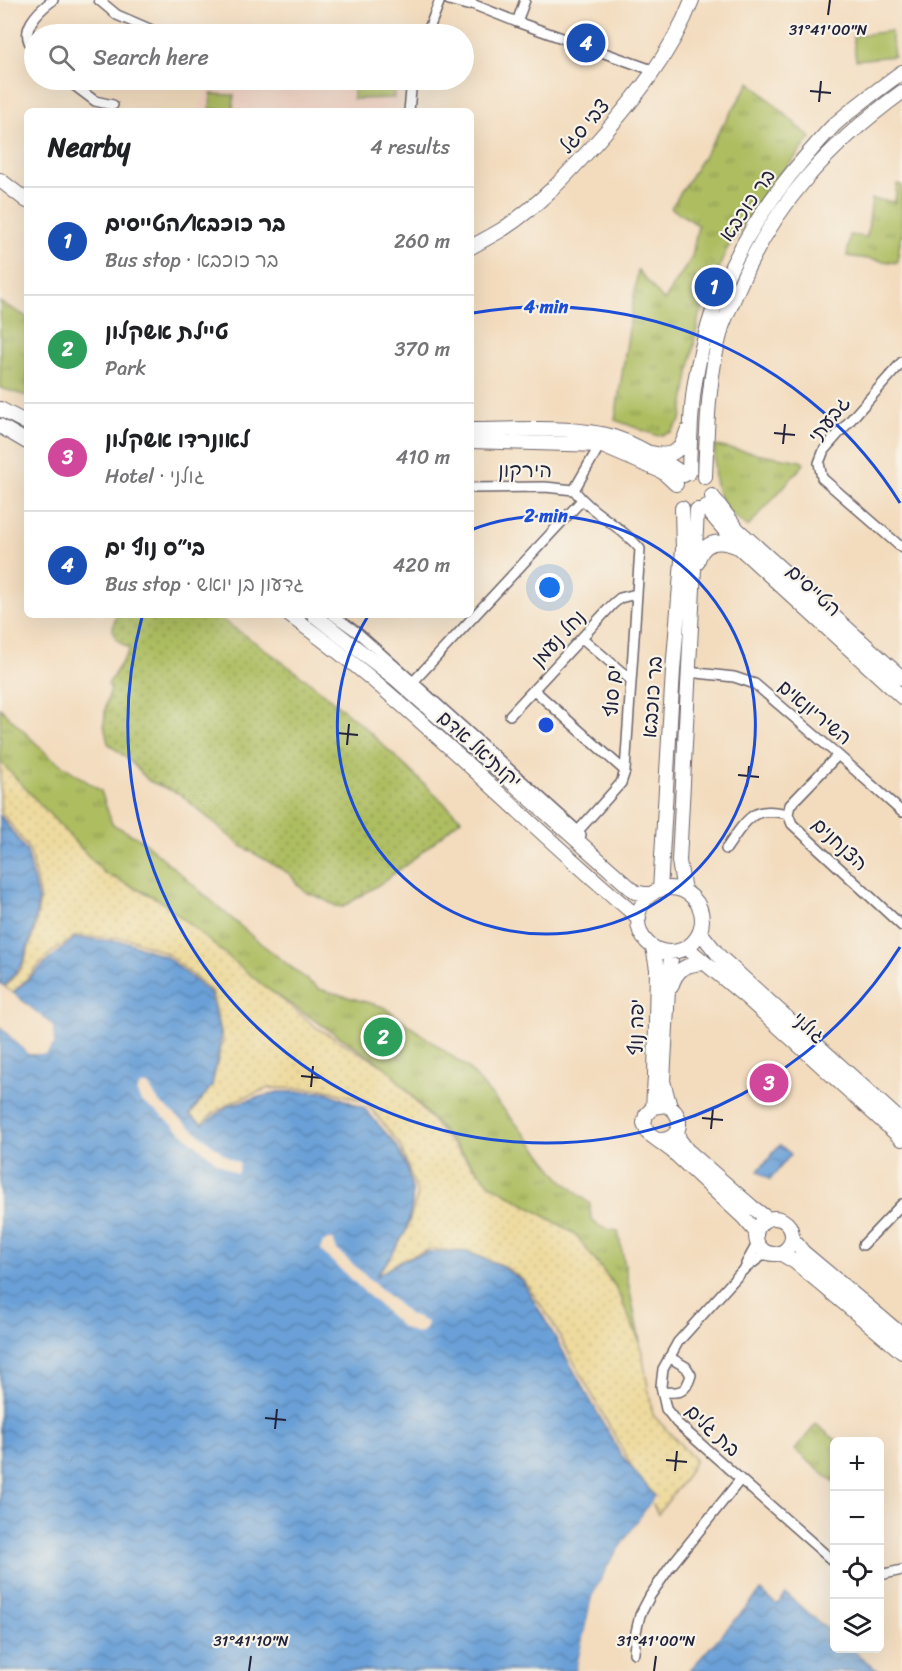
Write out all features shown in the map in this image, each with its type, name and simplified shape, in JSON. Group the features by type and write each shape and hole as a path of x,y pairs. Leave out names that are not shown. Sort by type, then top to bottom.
{"main road":[{"name":"צבי סגל","path":"474,245 503,229 529,209 573,169 616,120 655,70 692,0"},
{"name":"בר כוכבא","path":"683,477 695,381 709,323 729,270 748,234 772,197 833,126 902,72"},
{"name":"בר כוכבא","path":"705,477 710,382 722,327 761,240 808,174 840,141 902,92"},
{"path":"0,180 24,199"},
{"path":"642,451 661,455 675,452 681,447 692,408"},
{"path":"0,409 24,421"},
{"path":"0,426 24,440"},
{"path":"474,430 563,430 602,434 619,439 669,464 683,477"},
{"path":"474,441 600,445 663,472 683,477 698,473 705,477 712,487 705,504 690,511 677,502 674,496 683,477"},
{"name":"בר כוכבא","path":"684,891 679,861 688,672 693,582 705,504"},
{"name":"הטייסים","path":"705,504 740,548 902,697"},
{"name":"הטייסים","path":"705,504 738,530 902,678"},
{"name":"בר כוכבא","path":"656,892 683,549 682,507"},
{"path":"693,582 699,556 705,547 719,541 740,548"},
{"name":"יקותיאל אדם","path":"293,618 362,671 410,712 639,918"},
{"name":"יקותיאל אדם","path":"318,618 396,679 635,892 645,894 656,892"},
{"path":"670,888 684,891 695,900 700,908 702,923 700,932 687,948 672,952 661,951 643,937 639,928 642,905 656,892 670,888"},
{"name":"גולני","path":"700,932 720,957 902,1122"},
{"name":"יפה נוף","path":"653,947 657,969 653,1107"},
{"name":"גולני","path":"687,948 746,997 902,1139"},
{"name":"יפה נוף","path":"670,1107 663,1081 672,952"},
{"path":"667,1003 678,972 690,965 705,963"},
{"path":"658,1140 667,1139 675,1135 677,1131 678,1115 665,1105 653,1107 646,1114 644,1124 648,1133 671,1150 744,1218 765,1246 795,1262 902,1352"},
{"path":"677,1131 687,1150 768,1219"},
{"path":"765,1246 762,1222 777,1218 785,1222 792,1238 803,1251 902,1335"},
{"path":"765,1246 788,1247 792,1238"}],"street":[{"path":"30,24 53,0"},
{"path":"99,0 117,15 138,24"},
{"path":"431,24 440,0"},
{"path":"449,0 481,8"},
{"path":"462,0 517,22 655,70"},
{"path":"517,22 525,0"},
{"path":"80,90 94,101 113,105"},
{"path":"409,108 411,90"},
{"name":"גבעתי","path":"902,362 824,450 819,463 822,478 902,548"},
{"path":"574,490 600,445"},
{"name":"הירקון","path":"474,488 545,487 574,490 582,500 632,540"},
{"path":"474,616 582,500"},
{"name":"ים סוף","path":"578,831 621,783 625,771 640,549 632,540"},
{"name":"נחל נעמן","path":"510,715 614,604 621,598 636,594"},
{"path":"337,618 358,633 578,831 595,857"},
{"path":"413,682 472,618"},
{"path":"582,638 631,680"},
{"name":"השיריונאים","path":"688,672 734,677 755,684 902,812"},
{"path":"534,690 625,771"},
{"name":"הצנחנים","path":"838,755 790,805 788,814 792,824 902,926"},
{"path":"726,849 748,820 758,813 788,814"},
{"path":"863,1245 902,1204"},
{"path":"669,1358 686,1367 691,1375 688,1385 682,1390 662,1392 663,1369 669,1358 678,1342 765,1246"},
{"name":"בת גלים","path":"662,1392 666,1409 677,1424 830,1559"},
{"path":"634,1653 640,1616 650,1596 670,1567 740,1480"},
{"path":"884,1574 902,1570"}],"shaded area":[{"path":"207,90 401,90 399,108 199,108"}],"green space":[{"path":"891,31 894,56 856,60 853,36"},
{"path":"750,82 811,138 765,193 727,249 699,315 681,420 671,432 658,436 615,420 638,270 664,301 692,257 698,225 671,208"},
{"path":"353,90 394,90 394,98 353,99"},
{"path":"211,94 234,95 233,108 210,108"},
{"path":"897,184 902,185 902,235 897,263 847,256 850,235 867,237 872,199 895,202"},
{"path":"0,302 24,315 24,395 0,388"},
{"path":"715,446 801,461 804,464 748,527 732,515 721,500 714,473"},
{"path":"115,618 219,618 315,686 364,727 461,819 410,862 343,907 306,892 290,874 241,846 180,794 149,781 108,743 104,725 106,704 111,689 108,684 129,651 129,648 116,639 113,627"},
{"path":"0,708 50,757 101,791 112,824 142,840 254,938 319,989 384,1007 468,1068 560,1178 590,1204 593,1221 601,1227 618,1231 640,1342 615,1286 574,1233 490,1184 387,1068 266,988 160,900 104,873 0,761"},
{"path":"816,1424 832,1437 830,1437 830,1480 795,1450"}],"sand":[{"path":"0,760 104,873 160,900 317,1028 387,1068 450,1142 490,1184 574,1233 615,1286 640,1342 653,1415 695,1460 684,1480 658,1514 549,1317 523,1280 504,1266 468,1252 430,1249 401,1260 374,1278 406,1231 418,1195 400,1145 365,1101 323,1089 269,1088 232,1102 201,1124 190,1117 213,1081 223,1040 212,992 166,953 128,938 75,936 49,955 13,993 5,987 23,966 35,929 40,900 30,851 0,810"}],"water":[{"path":"0,815 27,852 38,901 33,932 22,964 4,986 0,983"},
{"path":"75,938 127,942 166,957 210,993 221,1037 212,1086 189,1115 203,1124 230,1105 278,1092 326,1092 364,1108 397,1146 407,1168 412,1189 412,1205 406,1231 375,1277 403,1260 428,1252 468,1252 501,1266 522,1281 621,1455 655,1496 611,1561 592,1597 576,1671 0,1671 0,1026 28,1054 46,1054 54,1045 53,1026 13,993"},
{"path":"780,1145 791,1154 770,1180 758,1171"},
{"path":"761,1591 777,1605 786,1594 830,1632 830,1653 856,1653 878,1671 689,1671"}],"pier":[{"path":"11,992 53,1026 54,1044 46,1054 28,1054 0,1026 0,1023 29,1051 45,1051 51,1043 50,1028 11,996"},
{"path":"140,1085 148,1085 159,1102 229,1158 240,1163 237,1174 217,1162 141,1101 137,1093"},
{"path":"327,1239 333,1240 337,1250 410,1315 427,1322 426,1329 418,1334 403,1328 321,1251 322,1244"},
{"path":"655,1496 657,1498 613,1562 595,1598 579,1671 576,1671 592,1597 611,1561"}],"place":[{"name":"בי״ס נוף ים","path":"586,43"},
{"name":"בר כוכבא/הטייסים","path":"714,287"},
{"name":"טיילת אשקלון","path":"383,1037"},
{"name":"לאונרדו אשקלון","path":"769,1083"}]}
